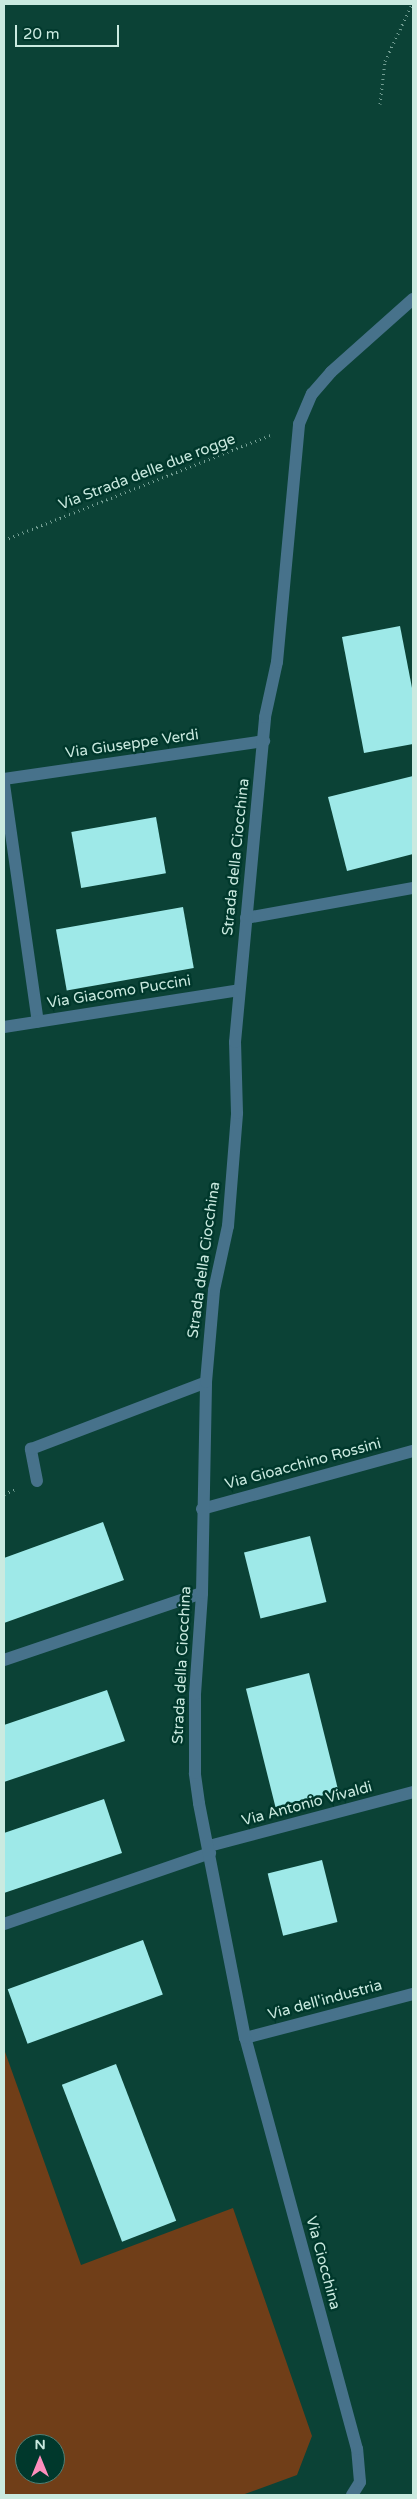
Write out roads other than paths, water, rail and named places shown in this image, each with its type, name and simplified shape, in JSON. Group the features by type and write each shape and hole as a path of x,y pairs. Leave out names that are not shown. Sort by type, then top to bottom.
{"street":[{"name":"Strada della Ciocchina","path":"245,2038 199,1803 194,1747 195,1694 202,1593 202,1509 206,1382 214,1290 228,1226 237,1113 234,1051 266,704 278,662 299,424 312,394 331,372 413,299"},
{"name":"Via Giuseppe Verdi","path":"4,779 264,741"},
{"path":"4,784 38,1022"},
{"path":"246,918 413,888"},
{"name":"Via Giacomo Puccini","path":"4,1027 239,990"},
{"path":"38,1481 31,1449 206,1382"},
{"name":"Via Gioacchino Rossini","path":"202,1509 413,1451"},
{"path":"4,1660 202,1593"},
{"name":"Via Antonio Vivaldi","path":"4,1924 209,1850 413,1792"},
{"name":"Via dell'industria","path":"245,2038 413,1994"},
{"name":"Via Ciocchina","path":"245,2038 357,2449 360,2482 366,2495"},
{"path":"352,2495 360,2482"}]}
